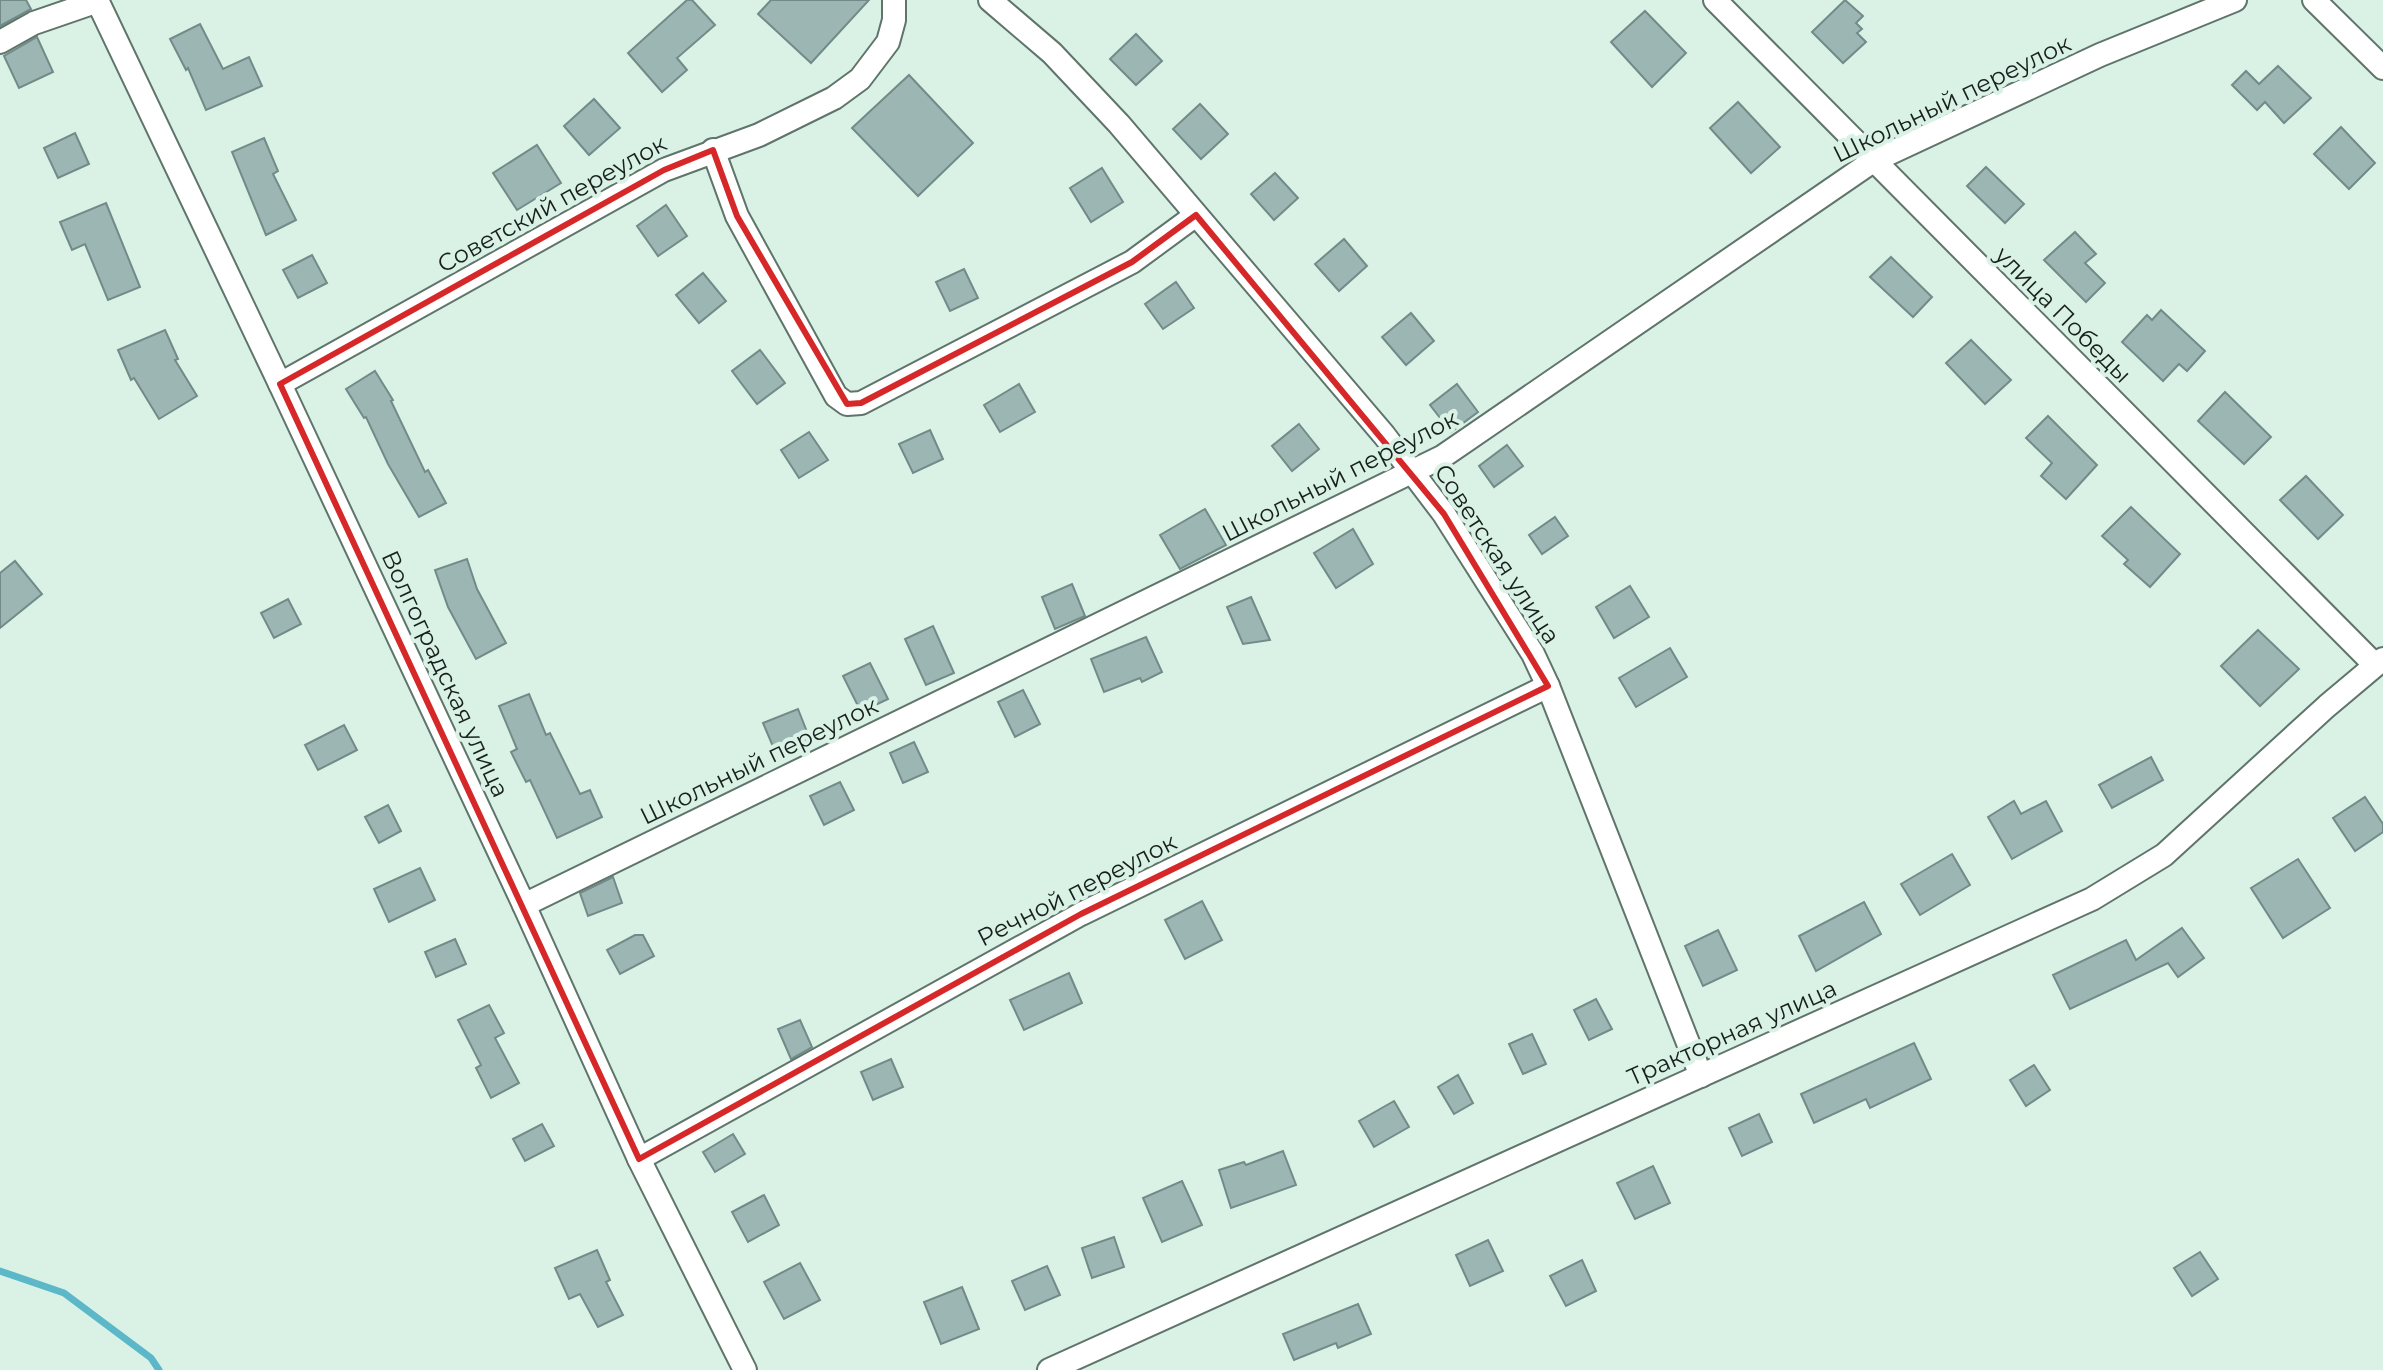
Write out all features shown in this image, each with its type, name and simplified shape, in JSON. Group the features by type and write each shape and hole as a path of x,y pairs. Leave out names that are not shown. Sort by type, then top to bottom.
{"street":[{"name":"Советский переулок","path":"280,384 664,170 771,130 834,98 860,79 888,42 894,20 894,0"},
{"name":"Советская улица","path":"990,0 1052,53 1119,124 1384,435 1444,514 1533,654 1548,686 1701,1076"},
{"name":"улица Победы","path":"1715,0 1873,161 2379,662"},
{"name":"Школьный переулок","path":"524,905 1412,472 1467,442 1873,161 2100,55 2235,0"},
{"path":"2314,0 2383,68"},
{"path":"0,42 34,23 98,1"},
{"name":"Волгоградская улица","path":"98,1 524,905 639,1159 745,1370"},
{"path":"713,150 737,216 836,396 840,401 854,405 1132,262 1196,215"},
{"name":"Тракторная улица","path":"1049,1370 2092,899 2164,855 2379,662"},
{"name":"Речной переулок","path":"639,1159 1081,914 1548,686"}],"highlighted area":[{"path":"713,150 737,216 847,404 861,403 1132,262 1196,215 1444,514 1548,686 1081,914 639,1159 280,384 664,170"}],"building":[{"path":"0,0 26,0 31,9 0,26"},
{"path":"687,0 692,0 715,25 677,58 687,70 662,92 628,53"},
{"path":"771,0 869,0 811,63 758,14"},
{"path":"1845,0 1863,16 1856,23 1862,29 1857,33 1866,42 1843,63 1812,32"},
{"path":"1645,11 1686,53 1652,87 1611,42"},
{"path":"200,24 223,69 249,57 262,86 206,110 188,68 186,70 170,39"},
{"path":"1136,34 1162,61 1136,85 1110,59"},
{"path":"37,37 53,72 19,88 4,56"},
{"path":"2278,66 2311,98 2284,123 2265,102 2257,110 2232,85 2246,71 2259,84"},
{"path":"909,75 973,143 918,196 852,128"},
{"path":"594,99 620,128 589,155 564,126"},
{"path":"1738,102 1780,147 1751,173 1710,128"},
{"path":"1200,104 1228,134 1201,159 1173,129"},
{"path":"2341,127 2375,163 2349,189 2314,154"},
{"path":"75,133 89,164 58,178 44,148"},
{"path":"264,138 278,171 273,174 296,220 266,235 232,152"},
{"path":"537,145 561,183 517,210 493,173"},
{"path":"1986,167 2024,204 2005,223 1967,186"},
{"path":"1102,168 1123,202 1091,222 1070,188"},
{"path":"1275,173 1298,198 1274,220 1251,194"},
{"path":"106,203 140,287 108,300 85,244 72,250 60,222"},
{"path":"666,205 687,236 658,256 637,226"},
{"path":"2075,232 2096,254 2085,263 2105,283 2086,302 2044,260"},
{"path":"1344,239 1367,266 1339,291 1315,264"},
{"path":"312,255 327,283 298,298 283,270"},
{"path":"1891,257 1932,297 1913,317 1870,277"},
{"path":"964,269 978,298 950,311 936,282"},
{"path":"703,273 726,301 699,323 676,295"},
{"path":"1176,282 1194,308 1163,329 1145,304"},
{"path":"2161,310 2205,351 2187,371 2179,364 2163,381 2122,342 2147,315 2152,320"},
{"path":"1411,313 1434,341 1406,365 1382,337"},
{"path":"165,330 178,359 175,360 197,396 159,419 134,378 131,380 118,350"},
{"path":"1971,340 2011,380 1985,404 1946,363"},
{"path":"760,350 785,383 757,404 732,371"},
{"path":"375,371 393,400 425,472 428,470 446,503 419,517 388,464 366,417 346,389"},
{"path":"1019,384 1035,412 1000,432 984,405"},
{"path":"1457,384 1478,412 1451,432 1430,405"},
{"path":"2225,392 2271,437 2244,464 2198,421"},
{"path":"2048,416 2097,465 2066,499 2041,476 2052,463 2026,438"},
{"path":"1299,424 1319,449 1292,471 1272,446"},
{"path":"930,430 943,459 913,473 899,444"},
{"path":"809,432 828,460 799,478 781,450"},
{"path":"1507,445 1523,466 1494,487 1479,466"},
{"path":"2306,476 2343,515 2318,539 2280,500"},
{"path":"2131,507 2180,554 2150,587 2124,564 2128,560 2102,536"},
{"path":"1205,509 1226,545 1180,569 1160,535"},
{"path":"1555,517 1568,536 1542,554 1529,535"},
{"path":"1353,529 1373,564 1336,588 1314,553"},
{"path":"467,559 477,589 506,643 476,659 448,607 435,570"},
{"path":"15,561 42,594 0,628 0,573"},
{"path":"1072,584 1085,616 1055,629 1042,597"},
{"path":"1630,586 1649,617 1614,638 1596,607"},
{"path":"1251,597 1270,640 1243,644 1227,607"},
{"path":"288,599 301,624 274,638 261,613"},
{"path":"933,626 954,673 926,685 905,639"},
{"path":"2258,630 2299,669 2260,706 2221,666"},
{"path":"1146,637 1162,672 1142,682 1140,678 1104,692 1091,659"},
{"path":"1670,648 1687,677 1636,707 1619,678"},
{"path":"870,663 888,699 861,712 843,676"},
{"path":"1023,690 1040,724 1015,737 998,702"},
{"path":"529,694 546,735 550,733 580,794 590,790 602,817 557,838 530,780 526,782 511,752 517,749 499,706"},
{"path":"798,709 811,742 777,756 763,723"},
{"path":"344,725 357,750 318,770 305,745"},
{"path":"914,742 928,772 903,783 890,753"},
{"path":"2151,757 2163,780 2112,808 2099,785"},
{"path":"840,782 854,810 824,825 810,796"},
{"path":"2365,797 2383,824 2383,832 2355,851 2333,818"},
{"path":"2014,801 2021,814 2046,801 2062,831 2012,859 1988,817"},
{"path":"388,805 401,831 379,843 365,817"},
{"path":"1952,854 1970,885 1920,915 1901,884"},
{"path":"2298,859 2330,908 2283,938 2251,888"},
{"path":"420,868 435,900 389,922 374,889"},
{"path":"613,877 622,903 588,916 580,893"},
{"path":"1202,901 1222,940 1185,959 1165,920"},
{"path":"1864,902 1881,934 1816,971 1799,936"},
{"path":"2182,928 2204,958 2178,977 2168,963 2070,1009 2053,975 2126,940 2136,960"},
{"path":"1718,930 1737,970 1703,986 1685,946"},
{"path":"635,935 643,935 654,956 620,974 607,950"},
{"path":"455,939 466,964 436,977 425,952"},
{"path":"1069,973 1082,1003 1024,1030 1010,1000"},
{"path":"1596,999 1612,1029 1589,1040 1574,1010"},
{"path":"489,1005 504,1033 495,1038 519,1083 491,1098 476,1068 481,1065 458,1020"},
{"path":"800,1020 812,1047 791,1059 778,1029"},
{"path":"1532,1034 1546,1064 1523,1074 1509,1044"},
{"path":"1914,1043 1931,1079 1870,1108 1866,1099 1814,1123 1801,1094"},
{"path":"891,1059 903,1087 873,1100 861,1072"},
{"path":"2034,1065 2050,1090 2026,1106 2010,1080"},
{"path":"1458,1075 1473,1103 1454,1114 1438,1087"},
{"path":"1394,1101 1409,1127 1374,1147 1359,1121"},
{"path":"1759,1114 1772,1142 1742,1156 1729,1128"},
{"path":"542,1124 554,1146 525,1161 513,1139"},
{"path":"733,1134 745,1154 715,1172 703,1152"},
{"path":"1283,1151 1296,1185 1231,1208 1219,1170 1244,1162 1246,1165"},
{"path":"1653,1166 1670,1203 1635,1219 1617,1183"},
{"path":"1182,1181 1202,1225 1162,1242 1143,1198"},
{"path":"764,1195 779,1225 748,1242 732,1212"},
{"path":"1114,1237 1124,1267 1092,1278 1082,1248"},
{"path":"1488,1240 1503,1271 1470,1286 1456,1255"},
{"path":"597,1250 610,1280 606,1282 623,1315 598,1327 580,1294 569,1299 555,1268"},
{"path":"2200,1252 2218,1279 2192,1296 2174,1268"},
{"path":"1582,1260 1596,1291 1566,1306 1550,1276"},
{"path":"800,1263 820,1300 784,1319 764,1282"},
{"path":"1047,1266 1060,1295 1025,1310 1012,1281"},
{"path":"962,1287 979,1329 941,1344 924,1302"},
{"path":"1358,1304 1371,1334 1338,1348 1336,1343 1294,1360 1283,1334"}],"waterway":[{"path":"0,1271 64,1293 151,1358 159,1370"}]}
